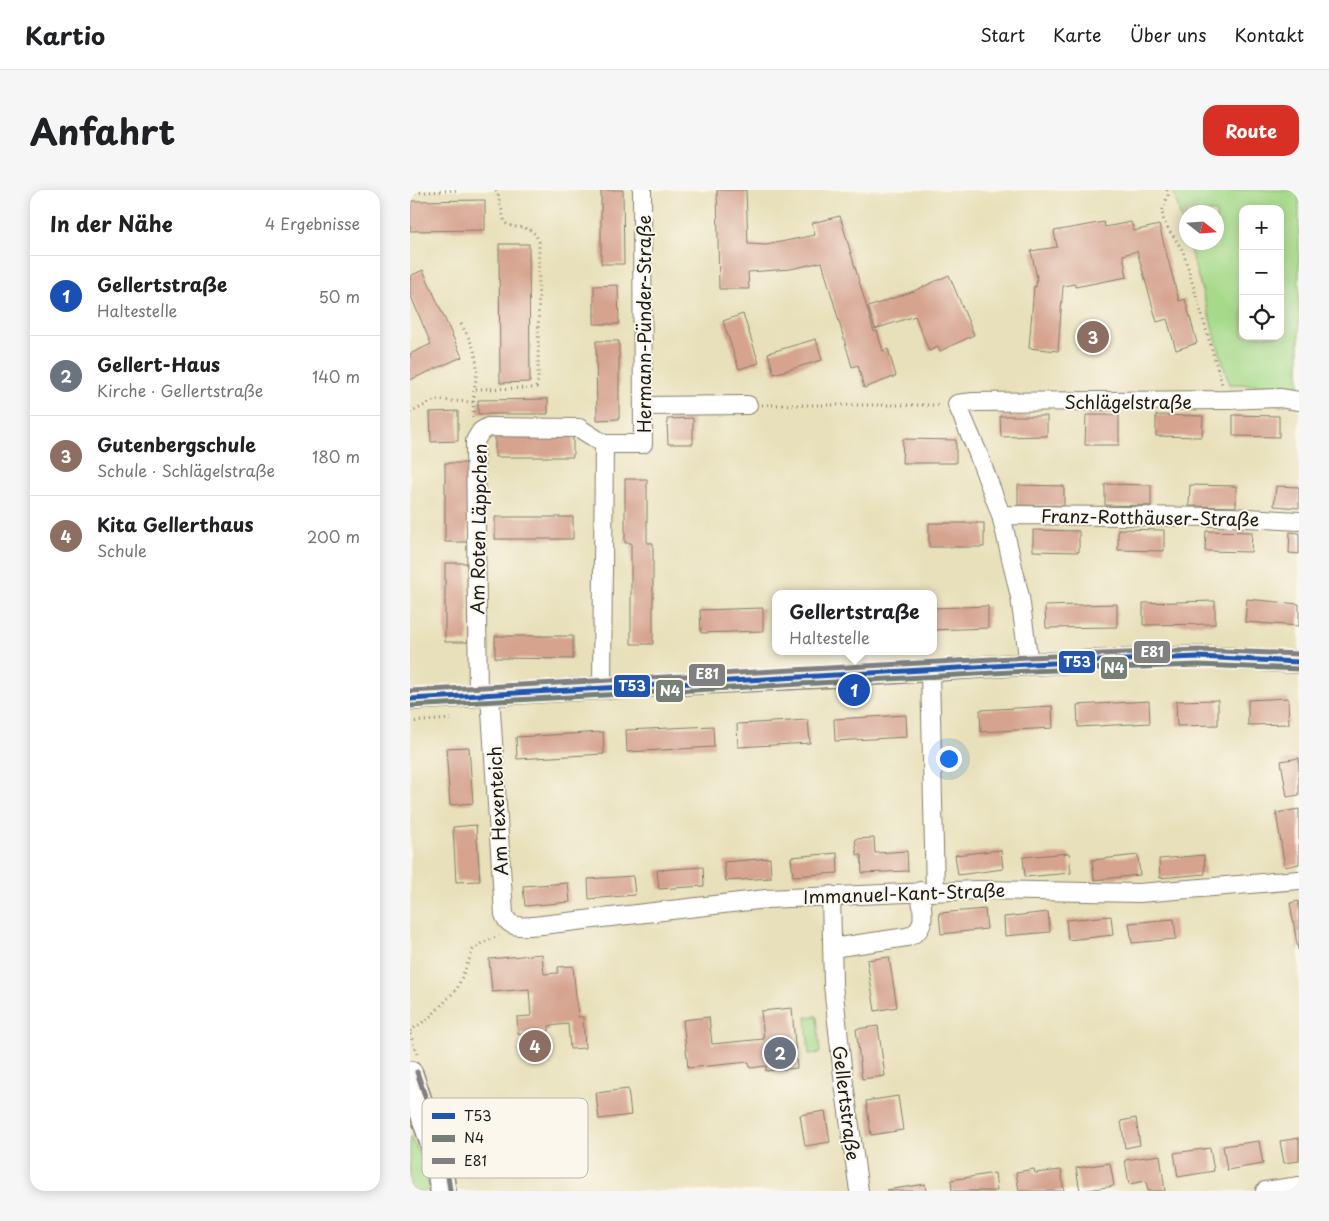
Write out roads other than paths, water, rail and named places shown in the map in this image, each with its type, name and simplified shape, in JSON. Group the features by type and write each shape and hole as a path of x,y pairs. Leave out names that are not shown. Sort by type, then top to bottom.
{"main road":[{"path":"410,1074 422,1110"},
{"path":"441,1178 443,1191"}],"street":[{"name":"Hermann-Pünder-Straße","path":"604,444 643,444 642,190"},
{"name":"Schlägelstraße","path":"1001,515 957,404 1280,398 1299,401"},
{"path":"644,406 748,405"},
{"name":"Am Roten Läppchen","path":"484,696 475,441 481,431 488,426 579,428 604,444"},
{"path":"602,688 604,444"},
{"path":"1001,515 1020,597 1029,664"},
{"name":"Franz-Rotthäuser-Straße","path":"1001,515 1230,516 1299,520"},
{"path":"410,700 1029,664 1198,657 1299,662"},
{"path":"832,948 907,938 916,934 920,929 927,891 930,671"},
{"name":"Am Hexenteich","path":"484,696 504,914 510,925"},
{"name":"Immanuel-Kant-Straße","path":"510,925 542,925 766,899 831,895 927,891 1026,890 1139,893 1299,880"},
{"name":"Gellertstraße","path":"831,895 833,985 859,1191"},
{"path":"1265,1191 1299,1186"}],"place":[{"name":"Gutenbergschule","path":"1093,337"},
{"name":"Gellertstraße","path":"854,690"},
{"name":"Kita Gellerthaus","path":"535,1046"},
{"name":"Gellert-Haus","path":"780,1053"}]}
